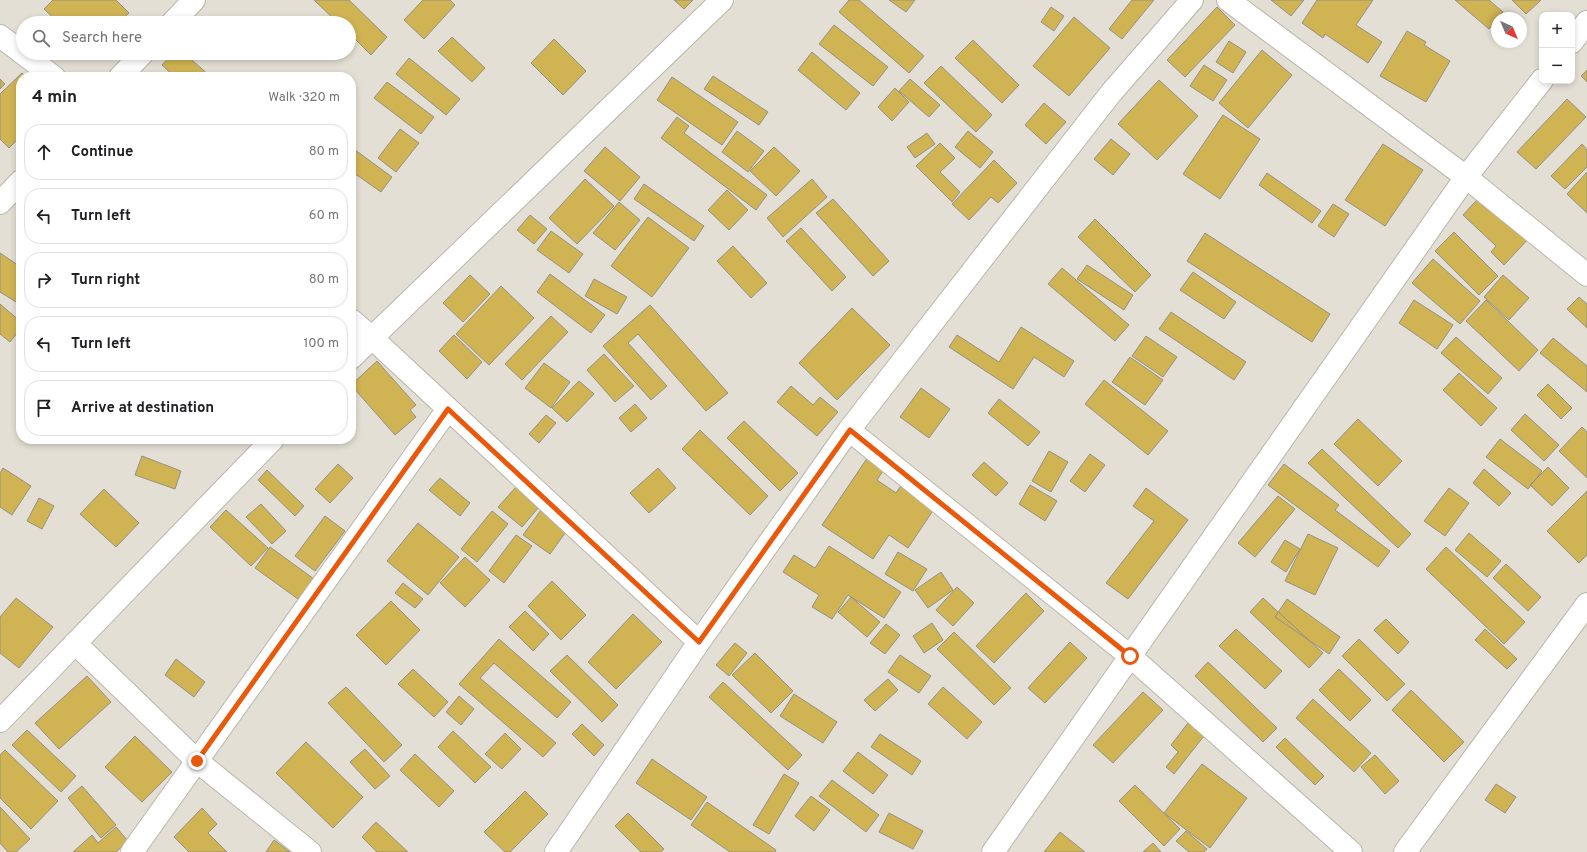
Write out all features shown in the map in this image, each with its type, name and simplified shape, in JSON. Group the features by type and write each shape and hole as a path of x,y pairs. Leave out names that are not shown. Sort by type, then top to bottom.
{"street":[{"path":"179,16 194,0"},
{"path":"356,353 722,0"},
{"path":"556,852 699,642 850,430 1111,93 1192,0"},
{"path":"1228,0 1466,177 1587,275"},
{"path":"1575,38 1587,22"},
{"path":"0,36 16,48"},
{"path":"32,60 47,72"},
{"path":"125,72 136,60"},
{"path":"993,852 1466,177 1539,84"},
{"path":"0,203 16,186"},
{"path":"356,324 372,337 699,642"},
{"path":"132,852 448,409"},
{"path":"850,430 1130,656 1351,852"},
{"path":"0,721 268,444"},
{"path":"1405,852 1587,604"},
{"path":"75,643 197,761 310,852"}],"building":[{"path":"53,0 116,0 129,13 126,16 52,16 44,9"},
{"path":"314,0 349,0 387,37 371,55 356,40 356,16 331,16"},
{"path":"423,0 450,0 455,5 424,39 404,20"},
{"path":"674,0 693,0 684,9"},
{"path":"849,0 859,0 924,56 909,73 839,12"},
{"path":"889,0 915,0 906,12"},
{"path":"1132,0 1154,0 1122,39 1109,29"},
{"path":"1271,0 1304,0 1291,16"},
{"path":"1317,0 1373,0 1356,25 1382,42 1368,63 1325,34 1323,38 1302,23"},
{"path":"1455,0 1489,0 1503,12 1491,12 1491,27 1489,29"},
{"path":"1512,0 1541,0 1527,13"},
{"path":"1051,7 1064,16 1054,31 1041,22"},
{"path":"1217,7 1235,25 1185,77 1167,60"},
{"path":"1074,17 1110,48 1069,96 1033,66"},
{"path":"834,25 888,67 873,86 819,44"},
{"path":"1407,31 1426,42 1424,45 1450,61 1426,102 1380,76"},
{"path":"452,37 485,68 472,82 438,51"},
{"path":"554,39 586,71 563,95 531,63"},
{"path":"973,40 1019,85 1002,103 955,58"},
{"path":"1229,41 1246,52 1233,73 1216,62"},
{"path":"1262,50 1292,75 1248,128 1219,103"},
{"path":"812,52 860,93 846,110 798,70"},
{"path":"409,58 460,99 446,115 396,74"},
{"path":"167,60 192,60 205,72 170,72 162,65"},
{"path":"1204,65 1227,80 1213,101 1190,86"},
{"path":"941,66 992,115 976,132 924,83"},
{"path":"1587,70 1587,82 1581,76"},
{"path":"713,76 768,112 759,125 704,89"},
{"path":"672,77 738,122 722,145 657,100"},
{"path":"0,79 5,84 0,89"},
{"path":"16,79 16,141 9,148 0,139 0,94"},
{"path":"910,79 940,105 929,117 899,91"},
{"path":"1159,80 1198,116 1157,160 1118,124"},
{"path":"387,82 434,117 421,134 374,98"},
{"path":"895,88 909,102 892,121 878,107"},
{"path":"1567,99 1586,117 1536,169 1517,152"},
{"path":"1044,103 1066,122 1046,144 1025,125"},
{"path":"1223,115 1260,139 1220,199 1183,174"},
{"path":"677,117 689,126 684,133 767,195 756,210 661,138"},
{"path":"400,129 419,143 396,172 378,158"},
{"path":"737,131 764,151 748,172 722,152"},
{"path":"968,131 993,152 980,168 955,147"},
{"path":"927,133 935,144 915,158 907,147"},
{"path":"1111,139 1130,154 1113,175 1094,159"},
{"path":"940,143 955,158 940,172 960,192 952,202 916,166"},
{"path":"1383,144 1423,170 1385,226 1345,200"},
{"path":"1582,144 1587,150 1587,167 1565,189 1551,176"},
{"path":"605,147 640,177 620,201 584,171"},
{"path":"774,147 800,171 776,196 750,171"},
{"path":"356,151 392,177 381,192 356,174"},
{"path":"994,160 1017,183 998,203 991,197 969,220 952,204"},
{"path":"1587,172 1587,213 1567,194"},
{"path":"1267,173 1321,211 1312,223 1259,185"},
{"path":"585,179 614,206 577,244 549,218"},
{"path":"812,179 827,197 783,237 767,218"},
{"path":"644,184 704,226 694,241 634,199"},
{"path":"727,190 748,210 729,230 708,210"},
{"path":"1484,192 1531,236 1504,265 1491,252 1496,246 1463,215"},
{"path":"833,199 889,261 873,276 816,213"},
{"path":"619,202 640,220 615,250 593,233"},
{"path":"1333,204 1349,214 1334,237 1318,226"},
{"path":"530,215 547,229 534,244 517,230"},
{"path":"648,217 689,248 652,297 611,266"},
{"path":"1095,219 1151,275 1135,292 1078,237"},
{"path":"801,228 846,277 832,291 786,241"},
{"path":"551,231 583,254 569,273 537,250"},
{"path":"1454,232 1498,276 1479,295 1435,251"},
{"path":"1205,233 1330,314 1312,342 1187,261"},
{"path":"733,246 767,283 751,298 717,261"},
{"path":"0,253 16,264 16,302 0,292"},
{"path":"1433,259 1480,301 1460,324 1412,283"},
{"path":"1087,265 1133,295 1124,310 1077,279"},
{"path":"1062,268 1129,325 1115,341 1048,284"},
{"path":"1193,272 1236,302 1224,319 1180,290"},
{"path":"550,274 605,315 591,333 537,292"},
{"path":"470,275 490,294 463,322 443,303"},
{"path":"1503,275 1529,298 1509,320 1484,297"},
{"path":"594,279 627,297 617,314 585,296"},
{"path":"501,286 534,318 489,365 456,334"},
{"path":"1579,297 1587,304 1587,328 1567,309"},
{"path":"1414,300 1453,325 1437,349 1399,323"},
{"path":"1486,300 1538,350 1519,371 1466,321"},
{"path":"0,304 16,318 16,334 10,342 0,334"},
{"path":"650,305 728,393 706,411 638,334 628,343 667,386 651,400 603,346"},
{"path":"852,308 890,345 837,400 799,363"},
{"path":"1171,312 1246,362 1234,380 1159,329"},
{"path":"551,316 568,332 522,380 505,364"},
{"path":"1021,327 1074,361 1064,377 1034,357 1013,389 949,347 957,335 999,362"},
{"path":"454,335 482,362 467,379 439,351"},
{"path":"1146,336 1177,357 1163,377 1132,356"},
{"path":"1456,337 1502,378 1488,394 1441,353"},
{"path":"1553,338 1587,366 1587,392 1540,353"},
{"path":"604,354 634,386 615,402 587,370"},
{"path":"1130,357 1163,380 1145,405 1112,382"},
{"path":"377,361 416,405 410,410 416,417 395,435 356,391 356,380"},
{"path":"544,363 570,382 551,408 525,388"},
{"path":"1459,373 1497,408 1481,426 1443,390"},
{"path":"1104,380 1168,431 1148,455 1085,404"},
{"path":"579,381 594,394 567,422 552,408"},
{"path":"1548,384 1572,408 1561,419 1537,395"},
{"path":"791,386 813,405 820,397 838,412 817,436 777,402"},
{"path":"921,388 950,409 929,438 900,417"},
{"path":"999,399 1040,432 1028,446 988,413"},
{"path":"635,404 647,418 631,432 619,418"},
{"path":"1525,414 1559,445 1544,461 1511,430"},
{"path":"546,415 556,423 539,443 529,434"},
{"path":"1358,419 1402,461 1378,486 1334,444"},
{"path":"744,421 798,473 780,491 727,438"},
{"path":"1582,427 1587,432 1587,478 1559,451"},
{"path":"700,430 768,496 750,515 682,449"},
{"path":"1500,439 1542,471 1528,489 1486,457"},
{"path":"1322,449 1411,534 1398,548 1308,463"},
{"path":"1049,451 1068,462 1051,492 1032,481"},
{"path":"870,454 887,465 877,480 896,493 904,481 938,503 908,548 889,535 873,559 822,525"},
{"path":"1090,454 1105,465 1085,492 1070,481"},
{"path":"142,456 181,471 175,489 135,475"},
{"path":"984,462 1008,483 996,496 972,475"},
{"path":"338,464 353,478 330,503 315,489"},
{"path":"1284,464 1339,505 1335,510 1390,551 1378,567 1268,485"},
{"path":"1548,467 1569,488 1552,506 1530,485"},
{"path":"3,468 31,486 12,515 0,507 0,473"},
{"path":"658,468 676,488 649,513 630,493"},
{"path":"1484,469 1511,493 1499,506 1473,483"},
{"path":"267,470 304,506 295,516 258,480"},
{"path":"440,478 470,503 460,516 429,490"},
{"path":"1030,485 1057,501 1045,521 1019,504"},
{"path":"516,487 539,507 522,527 498,507"},
{"path":"1146,488 1188,520 1128,599 1106,583 1154,521 1133,506"},
{"path":"1449,488 1469,503 1445,536 1424,521"},
{"path":"104,489 139,523 116,547 80,514"},
{"path":"1587,491 1587,555 1579,563 1547,531"},
{"path":"1278,496 1295,509 1255,557 1238,543"},
{"path":"39,498 54,506 42,529 27,521"},
{"path":"261,504 286,531 272,544 246,517"},
{"path":"226,510 268,548 251,566 210,527"},
{"path":"541,510 568,529 550,554 523,535"},
{"path":"492,511 508,524 477,562 461,549"},
{"path":"325,516 345,531 315,571 295,556"},
{"path":"418,523 459,557 428,595 387,561"},
{"path":"1469,533 1501,561 1487,577 1455,550"},
{"path":"1308,534 1338,548 1315,595 1285,581"},
{"path":"516,535 532,546 504,583 489,571"},
{"path":"1285,540 1300,549 1286,572 1271,562"},
{"path":"829,546 901,592 884,618 848,595 832,619 812,607 819,595 783,572 794,555 815,568"},
{"path":"270,547 314,579 298,599 255,568"},
{"path":"1446,547 1525,622 1504,644 1426,569"},
{"path":"898,552 927,569 913,591 885,574"},
{"path":"465,557 490,580 465,607 440,583"},
{"path":"1506,564 1541,597 1528,611 1493,578"},
{"path":"941,572 953,590 928,608 915,590"},
{"path":"552,581 586,615 561,640 528,606"},
{"path":"403,583 423,599 415,608 395,593"},
{"path":"957,587 974,603 953,626 936,610"},
{"path":"1026,593 1044,611 994,663 976,646"},
{"path":"851,597 880,622 867,637 838,612"},
{"path":"16,598 53,627 19,668 0,653 0,617"},
{"path":"1263,598 1323,653 1309,668 1250,612"},
{"path":"1287,599 1340,637 1329,654 1275,617"},
{"path":"391,601 420,630 386,665 356,635"},
{"path":"525,611 549,634 533,651 509,627"},
{"path":"633,614 662,642 616,689 588,662"},
{"path":"1386,619 1409,642 1398,654 1374,630"},
{"path":"932,623 943,640 924,653 913,636"},
{"path":"886,624 900,635 885,654 870,643"},
{"path":"1236,629 1282,671 1265,689 1219,646"},
{"path":"1485,629 1517,659 1507,669 1475,640"},
{"path":"954,632 1011,688 994,705 937,649"},
{"path":"499,639 571,702 557,718 494,663 480,678 556,743 543,757 459,684"},
{"path":"1359,639 1405,684 1387,701 1342,656"},
{"path":"1070,642 1087,658 1045,703 1028,688"},
{"path":"735,643 747,653 729,676 716,665"},
{"path":"755,653 793,691 771,713 732,675"},
{"path":"567,655 618,705 602,722 550,671"},
{"path":"900,655 931,676 919,693 888,672"},
{"path":"176,659 205,682 194,697 165,675"},
{"path":"1208,662 1277,728 1263,742 1195,676"},
{"path":"413,669 448,702 434,717 398,684"},
{"path":"1339,669 1371,700 1350,721 1319,690"},
{"path":"87,676 111,702 59,749 35,723"},
{"path":"888,679 898,690 875,711 864,700"},
{"path":"723,682 802,755 788,770 709,697"},
{"path":"346,687 402,745 384,762 328,703"},
{"path":"943,687 982,722 967,739 928,704"},
{"path":"1411,690 1464,742 1444,762 1392,710"},
{"path":"1143,692 1163,710 1113,763 1093,745"},
{"path":"794,694 837,722 823,743 780,716"},
{"path":"459,696 474,709 461,725 446,712"},
{"path":"1313,699 1371,753 1354,772 1296,718"},
{"path":"1188,723 1204,736 1174,774 1166,767 1178,752 1171,745"},
{"path":"582,724 604,745 594,756 572,734"},
{"path":"27,730 76,776 61,792 12,745"},
{"path":"453,731 491,767 475,783 438,747"},
{"path":"505,733 521,749 502,769 485,754"},
{"path":"880,734 921,761 912,775 871,747"},
{"path":"135,736 172,772 142,802 105,767"},
{"path":"1285,738 1324,776 1315,785 1276,747"},
{"path":"306,742 363,797 333,828 276,773"},
{"path":"365,749 390,776 375,789 350,762"},
{"path":"5,750 58,801 31,829 0,798 0,755"},
{"path":"858,752 888,775 873,794 843,771"},
{"path":"415,754 454,791 439,807 400,770"},
{"path":"1375,755 1399,781 1385,794 1361,767"},
{"path":"652,759 707,797 691,820 636,783"},
{"path":"1202,764 1247,798 1210,848 1164,813"},
{"path":"784,774 799,783 769,834 753,825"},
{"path":"832,780 879,815 866,832 819,796"},
{"path":"1496,784 1516,797 1505,813 1485,800"},
{"path":"1135,785 1180,829 1164,846 1119,801"},
{"path":"82,786 116,825 101,838 68,798"},
{"path":"525,791 548,814 510,852 505,852 484,832"},
{"path":"811,796 830,810 814,831 795,816"},
{"path":"707,802 776,850 775,852 730,852 691,825"},
{"path":"0,807 30,839 16,852 8,852 0,843"},
{"path":"202,808 217,824 208,833 227,852 189,852 174,837"},
{"path":"628,813 664,849 661,852 641,852 615,826"},
{"path":"889,813 923,831 913,849 879,832"},
{"path":"376,822 408,852 377,852 362,837"},
{"path":"116,827 128,841 116,852 73,852 92,835 98,843"},
{"path":"1186,831 1207,849 1204,852 1189,852 1176,841"},
{"path":"1060,832 1085,852 1044,852"},
{"path":"274,840 290,852 266,852"},
{"path":"1153,843 1161,852 1143,852"}],"route":[{"path":"197,761 448,409 699,642 850,430 1130,656"}]}
